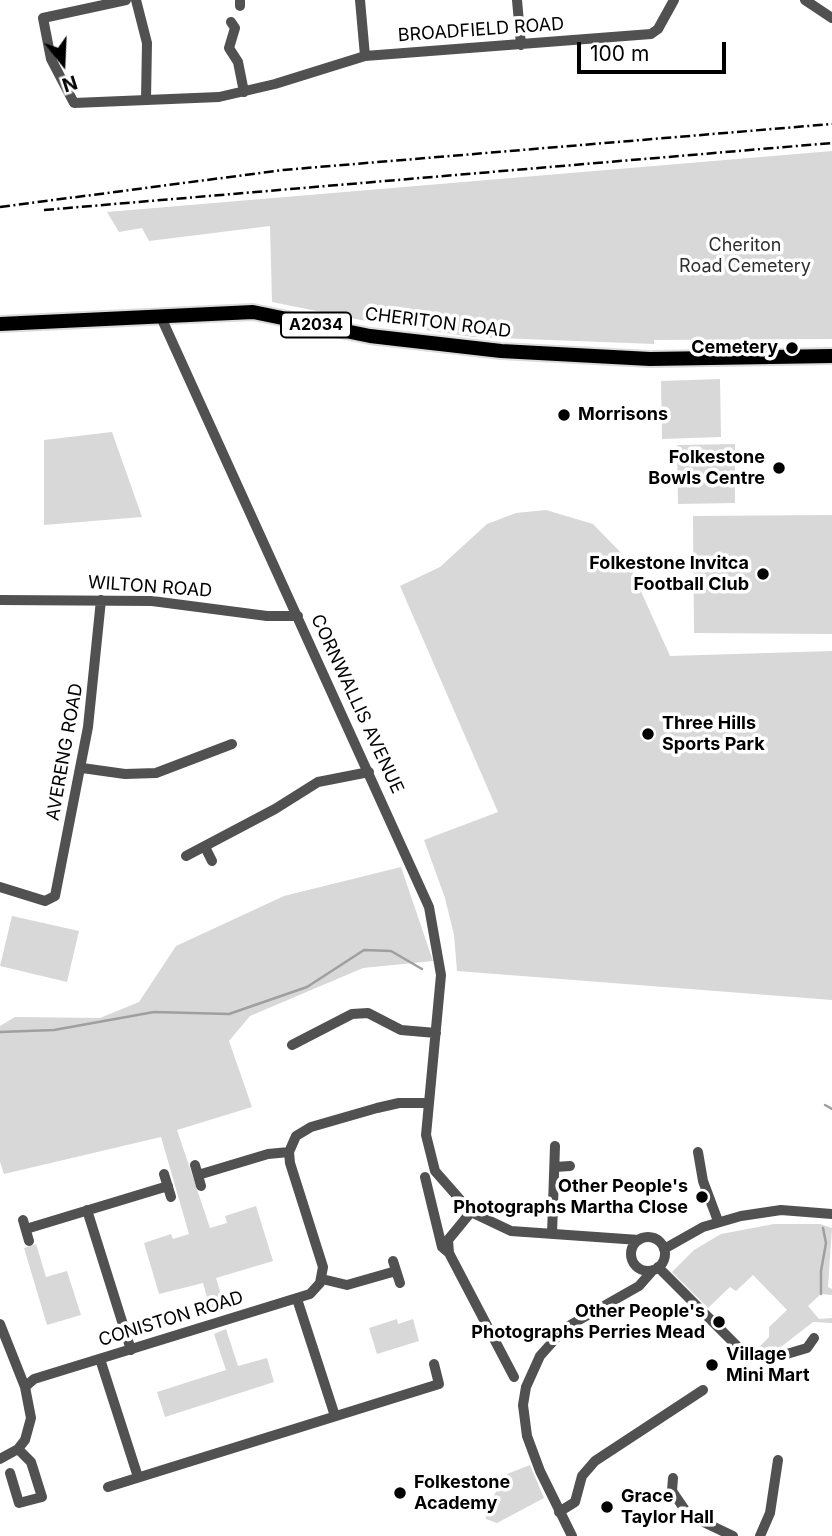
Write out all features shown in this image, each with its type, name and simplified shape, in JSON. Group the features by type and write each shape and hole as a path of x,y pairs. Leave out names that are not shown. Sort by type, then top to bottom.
{"main road":[{"name":"CHERITON ROAD","path":"0,324 253,312 370,336 501,351 650,359 832,356"}],"street":[{"name":"BROADFIELD ROAD","path":"126,0 43,18 42,24 51,59 74,103 219,97 275,84 365,56 651,34 658,29 674,0"},
{"path":"136,0 147,43 146,99"},
{"path":"360,0 365,56"},
{"path":"517,0 521,45"},
{"path":"805,0 832,18"},
{"path":"231,22 234,28 229,48 238,62 244,92"},
{"name":"CORNWALLIS AVENUE","path":"160,315 419,880 436,931 440,975 426,1146 435,1171 456,1199 471,1212"},
{"name":"WILTON ROAD","path":"0,600 180,603 267,616 298,616"},
{"name":"AVERENG ROAD","path":"0,887 45,901 55,896 82,768 96,671 101,600"},
{"path":"82,768 125,774 156,773 184,765 232,744"},
{"path":"186,856 275,810 318,782 369,772"},
{"path":"205,847 212,861"},
{"path":"292,1045 352,1014 368,1013 401,1030 436,1033"},
{"path":"400,1283 394,1266 347,1285 322,1279 323,1267 289,1152 296,1136 310,1127 400,1103 428,1103"},
{"path":"552,1234 555,1146"},
{"path":"198,1175 268,1154 289,1152"},
{"path":"698,1152 700,1167 718,1221"},
{"path":"555,1167 570,1166"},
{"path":"688,1170 700,1167"},
{"path":"29,1241 24,1225 169,1192 164,1174"},
{"path":"425,1177 436,1208 442,1247 449,1252"},
{"path":"87,1210 131,1350"},
{"path":"664,1249 718,1221 781,1210 832,1214"},
{"path":"514,1377 449,1252 448,1240 471,1212 510,1231 639,1240 654,1238 664,1249 664,1259 649,1278 565,1328 540,1356 530,1375 523,1405 527,1436 572,1536"},
{"path":"622,1239 636,1266 634,1287"},
{"path":"632,1255 639,1240"},
{"path":"636,1266 655,1268 745,1354 780,1356 807,1348 814,1338"},
{"name":"CONISTON ROAD","path":"26,1387 34,1379 297,1299 314,1290 322,1279"},
{"path":"297,1299 335,1416"},
{"path":"0,1324 26,1387 30,1427 18,1449 0,1459"},
{"path":"506,1363 519,1357"},
{"path":"100,1359 138,1478"},
{"path":"108,1487 439,1384 433,1364"},
{"path":"559,1512 575,1502 582,1476 594,1461 703,1390"},
{"path":"10,1473 19,1503 42,1497 31,1462 18,1449"},
{"path":"760,1536 770,1513 778,1460"},
{"path":"673,1478 672,1491 685,1510 733,1536"}],"green space":[{"name":"Cheriton Road Cemetery","path":"832,151 832,339 654,340 654,344 473,337 366,321 272,302 270,226 149,241 142,228 119,232 107,212"},
{"path":"720,379 721,437 662,439 661,381"},
{"path":"112,432 142,517 44,525 44,440"},
{"path":"735,444 735,503 678,504 677,445"},
{"name":"Three Hills Sports Park","path":"546,510 593,524 626,558 670,656 832,651 832,1000 457,971 454,935 445,898 424,840 498,812 400,586 440,567 487,524 516,513"},
{"name":"Folkestone Invitca Football Club","path":"832,515 832,634 694,633 693,516"},
{"path":"401,867 433,961 363,968 250,1016 229,1041 252,1107 177,1130 210,1228 227,1223 225,1216 256,1206 273,1261 216,1278 226,1311 212,1315 203,1283 159,1294 144,1243 171,1234 173,1239 189,1234 161,1137 4,1174 0,1162 0,1026 15,1017 100,1018 139,1002 176,946 284,896"},
{"path":"12,916 79,931 67,982 0,966"},
{"path":"774,1224 820,1224 832,1228 828,1287 832,1289 832,1295 821,1294 808,1306 819,1319 832,1318 832,1323 813,1322 777,1350 756,1350 769,1337 769,1327 787,1310 753,1275 736,1291 730,1287 708,1308 672,1272 694,1250 721,1234"},
{"path":"36,1244 46,1277 67,1271 81,1315 47,1325 24,1248"},
{"path":"397,1319 398,1324 413,1319 419,1341 377,1354 369,1328"},
{"path":"226,1329 238,1366 267,1358 274,1382 165,1417 157,1392 226,1370 214,1334"},
{"path":"530,1465 544,1498 497,1523 486,1519 485,1510 507,1474"}],"waterway":[{"path":"0,1032 54,1030 154,1012 229,1014 307,987 364,950 391,951 422,969"},
{"path":"825,1105 832,1109"},
{"path":"821,1294 821,1271 826,1243 823,1228"}],"railway":[{"path":"0,207 283,170 832,124"},
{"path":"44,210 832,143"}],"place":[{"name":"Cemetery","path":"792,348"},
{"name":"Morrisons","path":"564,415"},
{"name":"Folkestone Bowls Centre","path":"779,468"},
{"name":"Folkestone Invitca Football Club","path":"763,574"},
{"name":"Three Hills Sports Park","path":"648,734"},
{"name":"Other People's Photographs Martha Close","path":"702,1197"},
{"name":"Other People's Photographs Perries Mead","path":"719,1322"},
{"name":"Village Mini Mart","path":"712,1365"},
{"name":"Folkestone Academy","path":"400,1493"},
{"name":"Grace Taylor Hall","path":"607,1507"}]}
